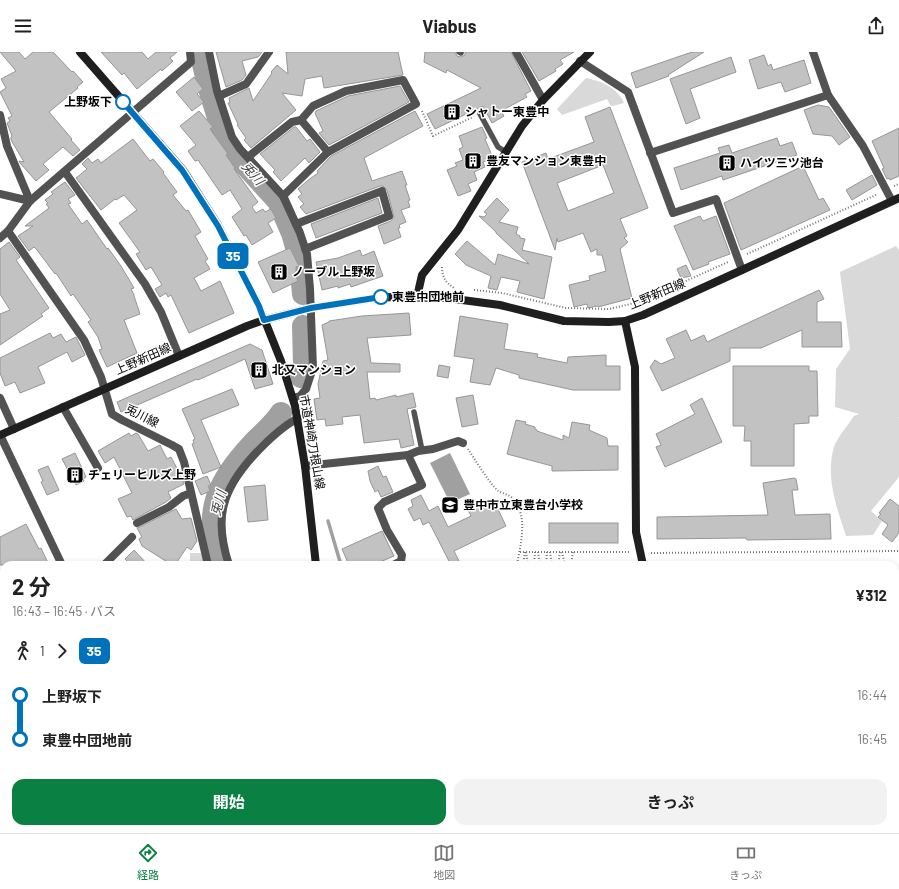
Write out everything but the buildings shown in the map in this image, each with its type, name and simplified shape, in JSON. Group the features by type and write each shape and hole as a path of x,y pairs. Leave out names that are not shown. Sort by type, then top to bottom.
{"street":[{"name":"市道神崎刀根山線","path":"80,52 186,176 218,226 259,306 279,355 298,418 316,561"},
{"path":"0,238 8,231 30,201 191,62 190,52"},
{"path":"209,52 219,96 232,138 283,196 296,224 305,249 309,266 313,368 306,389 300,396 293,398"},
{"path":"219,96 246,84 269,52"},
{"path":"516,52 543,100"},
{"path":"417,297 422,275 458,230 522,126 543,100 590,52"},
{"path":"813,52 828,95 863,146 886,190 896,199"},
{"path":"580,61 628,92 673,213 716,199 742,270"},
{"path":"248,157 292,122 301,120 313,106 346,91 403,80 416,104 328,152 283,196"},
{"path":"650,153 828,95"},
{"path":"0,115 7,146 30,201"},
{"path":"301,120 328,152"},
{"path":"65,172 145,284 161,312 179,356"},
{"path":"296,224 382,191 389,216 305,249"},
{"path":"0,194 30,201"},
{"name":"上野新田線","path":"0,435 247,326 311,308 381,297 447,298 500,305 564,321 625,321 742,270 896,199"},
{"name":"兎川線","path":"8,231 84,340 101,377 114,416 179,450 184,462 207,561"},
{"path":"625,321 635,367 636,532 642,561"},
{"path":"0,398 14,429"},
{"path":"63,407 98,468"},
{"path":"228,561 224,547 221,523 223,508 230,487 239,472 263,445 277,431 298,418"},
{"path":"0,435 60,561"},
{"path":"305,466 408,454 433,449 458,441 463,443"},
{"path":"400,561 402,556 387,530 378,508 384,502 422,485 408,454"},
{"path":"137,523 166,509 183,496 191,493"},
{"path":"108,561 132,537"}],"lane":[{"path":"480,114 498,147 506,152"},
{"path":"414,412 422,450"}],"path":[{"path":"416,104 421,109 433,136 480,114"},
{"path":"468,290 502,294 566,308 609,310 639,302 899,184"},
{"path":"442,264 442,275 448,285 461,289"},
{"path":"463,443 495,488 499,492 507,494 518,506 522,519 518,561"},
{"path":"650,553 899,551"},
{"path":"520,552 631,552"},
{"path":"524,561 526,552"},
{"path":"526,552 527,561"},
{"path":"535,561 537,552"},
{"path":"537,552 539,561"},
{"path":"547,561 548,552"},
{"path":"548,552 551,561"},
{"path":"559,561 561,552"},
{"path":"561,552 564,561"},
{"path":"572,561 573,552"}],"shaded area":[{"path":"586,78 597,81 613,89 618,93 624,103 613,106 610,105 607,99 562,115 557,109"},
{"path":"896,246 899,250 899,477 871,511 882,521 873,535 846,536 831,481 832,458 834,447 838,440 854,416 859,414 835,407 836,369 850,349 840,272"},
{"path":"450,453 470,494 450,503 430,463"},
{"path":"190,553 201,553 204,561 190,561"}],"waterway":[{"name":"兎川","path":"200,52 209,89 225,140 233,152 278,201 292,233 300,261 303,294"},
{"name":"兎川","path":"301,377 304,364 303,326"},
{"name":"兎川","path":"218,561 214,546 213,512 222,484 241,457 272,425 281,413"},
{"path":"328,521 340,561"}],"bus line":[{"name":"35","path":"123,102 182,170 218,226 259,306 264,320 311,308 381,297"}],"place":[{"name":"上野坂下","path":"123,102"},
{"name":"シャトー東豊中","path":"452,112"},
{"name":"豊友マンション東豊中","path":"473,161"},
{"name":"ハイツ三ツ池台","path":"727,163"},
{"name":"ノーブル上野坂","path":"279,272"},
{"name":"東豊中団地前","path":"381,297"},
{"name":"北又マンション","path":"259,370"},
{"name":"チェリーヒルズ上野","path":"75,475"},
{"name":"豊中市立東豊台小学校","path":"450,505"}]}
